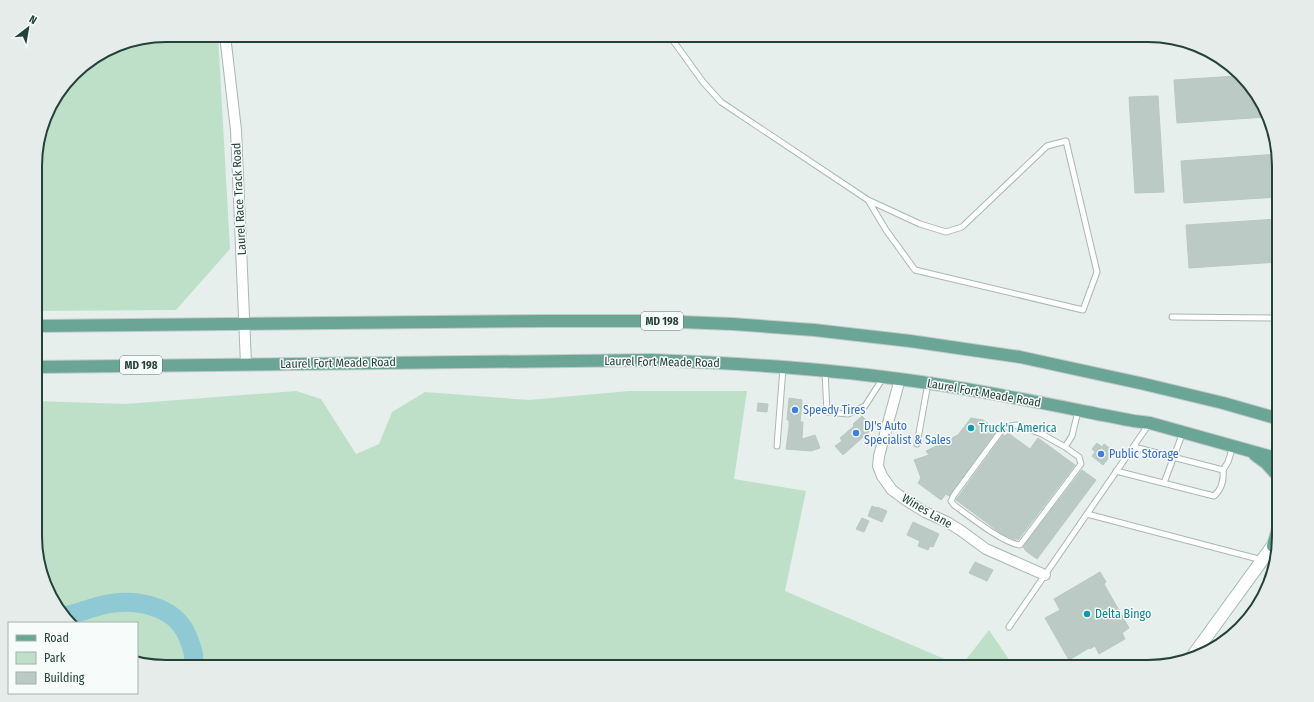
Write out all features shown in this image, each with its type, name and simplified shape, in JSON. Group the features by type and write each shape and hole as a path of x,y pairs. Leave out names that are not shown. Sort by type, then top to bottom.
{"main road":[{"name":"MD 198","path":"42,326 656,321 732,324 814,330 910,341 1020,357 1144,384 1223,403 1272,417"},
{"name":"Laurel Fort Meade Road","path":"42,366 652,360 726,363 825,370 900,379 1010,396 1150,423 1238,446 1272,457"},
{"path":"1238,446 1266,463 1272,469"}],"street":[{"name":"Laurel Race Track Road","path":"226,42 236,130 246,364"},
{"name":"Wines Lane","path":"900,379 879,456 878,466 888,485 892,490 907,501 924,512 947,522 986,549 1045,575"},
{"path":"1198,649 1271,548"}],"lane":[{"path":"674,42 703,82 721,102 868,200 920,224 946,232 962,227 1047,146 1066,141 1097,272 1083,310 915,270 886,230 868,200"},
{"path":"1172,317 1272,318"},
{"path":"777,446 784,367"},
{"path":"825,370 827,412 834,413 848,414 865,406 884,377"},
{"path":"917,444 928,383"},
{"path":"1065,447 1072,436 1078,410"},
{"path":"1009,627 1150,423"},
{"path":"1017,425 1042,434 1065,447 1079,457 1081,464 1020,546 1013,544 985,526 954,505 951,501 1004,427 1017,425"},
{"path":"1164,483 1183,431"},
{"path":"1116,471 1214,496 1220,491 1223,479 1222,470 1238,446"},
{"path":"1134,447 1222,470"},
{"path":"1087,514 1263,560"}],"green space":[{"path":"158,42 218,42 230,249 176,310 42,311 42,158 44,141 51,118 68,90 84,73 97,63 118,51 141,44"},
{"path":"296,391 321,399 356,454 379,444 392,412 425,392 529,400 629,391 747,391 734,479 806,491 785,591 947,660 158,660 141,658 138,657 138,622 77,622 73,618 55,591 44,561 43,553 42,401 125,404"},
{"path":"989,630 1009,660 966,660"}],"building":[{"path":"1233,76 1246,90 1263,117 1177,123 1174,80"},
{"path":"1158,96 1164,192 1135,193 1129,97"},
{"path":"1271,154 1272,197 1184,203 1181,161"},
{"path":"1272,219 1272,262 1189,268 1186,225"},
{"path":"789,398 802,400 800,422 803,422 802,439 815,435 820,448 811,451 786,449 789,427 789,420 787,420"},
{"path":"758,403 768,404 767,412 757,411"},
{"name":"DJ's Auto Specialist & Sales","path":"862,416 873,428 843,455 835,446 842,441 840,438 854,426 853,424"},
{"path":"971,418 983,420 997,430 949,496 946,494 941,500 918,483 921,478 914,460 929,455 926,451 958,435"},
{"path":"1008,433 1030,449 1038,438 1075,465 1018,540 1002,534 956,500 1003,435 1005,436"},
{"name":"Public Storage","path":"1097,443 1102,447 1104,444 1112,450 1109,453 1111,455 1103,465 1092,456 1095,452 1092,449"},
{"path":"1082,470 1096,480 1037,559 1023,547"},
{"path":"872,506 887,511 882,522 868,516"},
{"path":"862,518 869,521 864,532 856,529"},
{"path":"913,522 939,534 933,547 930,546 928,550 918,546 920,541 907,535"},
{"path":"975,562 993,570 987,581 969,573"},
{"name":"Delta Bingo","path":"1100,572 1106,582 1104,584 1129,628 1122,633 1125,639 1099,654 1095,646 1069,660 1045,618 1060,610 1054,599"}],"waterway":[{"path":"70,615 107,604 129,603 153,606 173,617 181,625 187,635 193,651 194,660"}],"place":[{"name":"Speedy Tires","path":"795,410"},
{"name":"Truck'n America","path":"971,428"},
{"name":"DJ's Auto Specialist & Sales","path":"856,433"},
{"name":"Public Storage","path":"1101,454"},
{"name":"Delta Bingo","path":"1087,614"}]}
